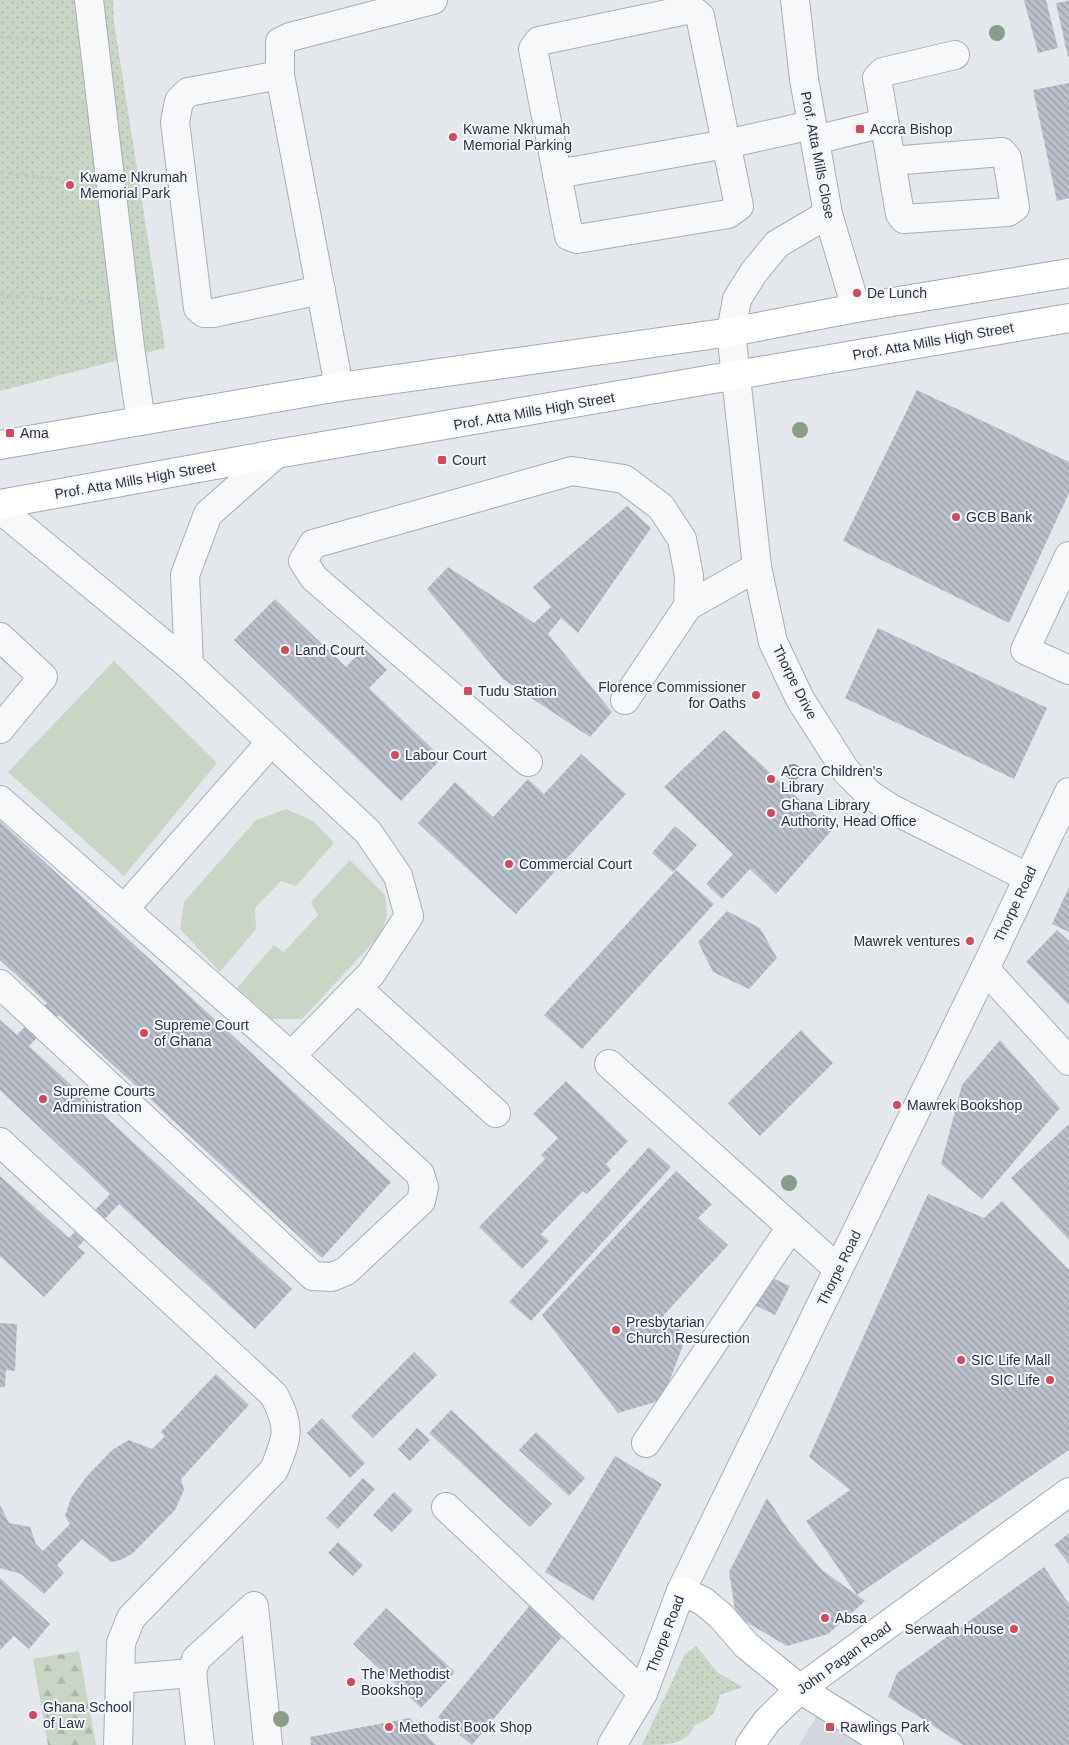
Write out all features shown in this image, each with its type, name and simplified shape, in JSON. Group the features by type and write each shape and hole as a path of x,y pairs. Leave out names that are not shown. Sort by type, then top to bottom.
{"main road":[{"path":"0,445 339,387 731,332 856,308 1069,273"},
{"name":"Prof. Atta Mills High Street","path":"0,504 276,454 1069,318"},
{"name":"John Pagan Road","path":"750,1745 767,1721 800,1690 1069,1492"},
{"path":"681,1591 703,1601 721,1616 746,1645 800,1690 889,1745"}],"street":[{"path":"89,0 125,304 141,421"},
{"path":"339,387 280,75 280,42 290,37 433,0"},
{"name":"Prof. Atta Mills Close","path":"795,0 804,79 828,214 856,308"},
{"path":"692,9 700,16 738,206 728,214 577,239 569,236 557,174 533,49 539,41 692,9"},
{"path":"891,162 877,78 883,72 955,55"},
{"path":"280,75 188,92 179,100 175,122 198,308 204,313 213,313 321,290"},
{"path":"557,174 726,144 884,123"},
{"name":"Thorpe Drive","path":"828,214 777,244 754,272 737,299 731,332 757,566 773,642 800,699 846,771 869,794 892,809 1027,878"},
{"path":"189,665 185,575 208,514 276,454"},
{"path":"528,762 314,578 303,561 313,544 572,471 624,479 661,507 682,539 690,576 688,606"},
{"path":"0,509 189,665 368,832 398,876 409,916 371,974 291,1056"},
{"path":"1069,556 1025,650 1069,670"},
{"path":"626,700 688,606 757,566"},
{"path":"0,637 43,676 4,717"},
{"path":"124,908 272,742"},
{"name":"Thorpe Road","path":"612,1745 643,1693 681,1591 985,969 1069,792"},
{"path":"0,800 291,1056 420,1174 424,1187 421,1201 346,1271 332,1277 313,1276 0,984"},
{"path":"985,969 1069,1061"},
{"path":"358,988 496,1112"},
{"path":"609,1064 838,1269"},
{"path":"0,1142 274,1395 286,1419 285,1442 274,1470 131,1618 121,1643 118,1745"},
{"path":"646,1443 791,1227"},
{"path":"446,1507 643,1693"},
{"path":"200,1745 192,1673 196,1660 254,1606 268,1745"},
{"path":"120,1679 192,1673"}],"path":[{"path":"0,37 94,45"},
{"path":"0,172 111,186"},
{"path":"0,295 125,304"}],"shaded area":[{"name":"Rawlings Park","path":"821,1709 879,1745 799,1745"}],"green space":[{"name":"Kwame Nkrumah Memorial Park","path":"0,0 113,0 114,22 165,348 0,391"},
{"path":"114,661 217,763 124,876 8,772"},
{"path":"286,809 313,821 334,843 296,886 281,881 255,908 256,929 220,972 180,929 184,902 256,820"},
{"path":"350,860 385,895 387,915 382,933 302,1019 272,1019 237,988 274,945 284,952 318,915 311,902"},
{"path":"696,1646 718,1673 743,1687 720,1695 717,1706 712,1714 706,1720 695,1725 687,1737 667,1744 642,1745 685,1654"},
{"path":"79,1651 96,1745 48,1745 33,1659"}],"building":[{"path":"1024,0 1046,0 1058,48 1038,53"},
{"path":"1069,1 1069,56 1068,57 1056,3"},
{"path":"1069,83 1069,198 1057,201 1033,90"},
{"name":"GCB Bank","path":"917,390 1069,462 1069,493 1009,623 843,541"},
{"path":"627,506 651,528 578,633 561,618 548,634 612,712 590,737 503,679 427,589 448,567 534,623 551,607 533,587"},
{"path":"275,599 346,667 364,648 387,670 369,688 442,758 401,801 234,640"},
{"path":"878,628 1047,708 1014,779 845,698"},
{"path":"724,730 832,830 776,894 750,869 722,899 706,884 733,854 664,787"},
{"path":"581,754 626,794 516,914 418,823 455,782 493,817 528,779 544,794"},
{"path":"0,821 391,1182 322,1258 59,1015 29,1046 292,1289 255,1329 119,1204 78,1247 85,1253 44,1297 0,1256 0,1176 69,1238 110,1194 0,1090 0,1020 17,1035 47,1003 0,960"},
{"path":"675,826 697,845 673,872 652,853"},
{"path":"676,870 714,904 582,1049 544,1015"},
{"path":"1069,887 1069,932 1052,924"},
{"path":"727,911 760,928 777,958 749,989 713,972 698,942"},
{"path":"1057,930 1069,941 1069,1005 1026,962"},
{"path":"801,1030 833,1063 760,1136 728,1103"},
{"path":"1000,1040 1060,1108 982,1199 941,1164 962,1085"},
{"path":"566,1081 628,1141 606,1164 611,1170 587,1194 583,1191 541,1234 549,1241 522,1269 479,1227 545,1159 541,1155 558,1138 533,1114"},
{"path":"1069,1124 1069,1240 1011,1178"},
{"path":"649,1147 671,1167 531,1321 509,1302"},
{"name":"Presbytarian Church Resurection","path":"676,1171 712,1204 698,1218 728,1245 663,1316 687,1335 662,1400 618,1413 542,1315"},
{"name":"SIC Life Mall","path":"928,1194 984,1218 1002,1201 1069,1270 1069,1450 857,1595 806,1521 850,1490 809,1457"},
{"path":"768,1276 790,1286 775,1315 755,1305"},
{"path":"0,1323 17,1324 15,1371 6,1370 5,1387 0,1387"},
{"path":"414,1352 437,1375 373,1438 351,1416"},
{"path":"216,1374 249,1405 181,1479 184,1490 175,1510 133,1553 121,1560 111,1562 82,1539 57,1565 64,1573 44,1594 21,1574 0,1568 0,1505 9,1523 30,1527 36,1544 43,1551 70,1524 65,1516 71,1498 87,1476 112,1450 129,1440 152,1449 165,1436 161,1432"},
{"path":"451,1410 552,1504 530,1527 429,1433"},
{"path":"322,1418 365,1463 350,1478 307,1433"},
{"path":"417,1428 430,1440 410,1461 398,1449"},
{"path":"536,1432 585,1478 569,1496 519,1450"},
{"path":"615,1456 662,1484 593,1601 545,1572"},
{"path":"363,1478 375,1489 338,1529 326,1518"},
{"path":"394,1492 413,1510 392,1532 373,1515"},
{"path":"767,1498 790,1532 822,1570 865,1601 828,1634 787,1646 736,1616 729,1572"},
{"path":"1069,1533 1069,1564 1054,1545"},
{"path":"338,1542 363,1565 353,1576 328,1553"},
{"name":"Serwaah House","path":"1044,1567 1069,1604 1069,1745 963,1745 888,1697 897,1673"},
{"path":"0,1578 50,1624 29,1649 14,1636 0,1650"},
{"path":"531,1604 565,1633 472,1745 438,1717"},
{"path":"386,1608 455,1672 421,1708 353,1644"},
{"name":"Methodist Book Shop","path":"410,1718 436,1745 311,1745 310,1737"}],"place":[{"name":"Accra Bishop","path":"860,129"},
{"name":"Kwame Nkrumah Memorial Parking","path":"453,137"},
{"name":"Kwame Nkrumah Memorial Park","path":"70,185"},
{"name":"De Lunch","path":"857,293"},
{"name":"Ama","path":"10,433"},
{"name":"Court","path":"442,460"},
{"name":"GCB Bank","path":"956,517"},
{"name":"Land Court","path":"285,650"},
{"name":"Tudu Station","path":"468,691"},
{"name":"Florence Commissioner for Oaths","path":"756,695"},
{"name":"Labour Court","path":"395,755"},
{"name":"Accra Children's Library","path":"771,779"},
{"name":"Ghana Library Authority, Head Office","path":"771,813"},
{"name":"Commercial Court","path":"509,864"},
{"name":"Mawrek ventures","path":"970,941"},
{"name":"Supreme Court of Ghana","path":"144,1033"},
{"name":"Supreme Courts Administration","path":"43,1099"},
{"name":"Mawrek Bookshop","path":"897,1105"},
{"name":"Presbytarian Church Resurection","path":"616,1330"},
{"name":"SIC Life Mall","path":"961,1360"},
{"name":"SIC Life","path":"1050,1380"},
{"name":"Absa","path":"825,1618"},
{"name":"Serwaah House","path":"1014,1629"},
{"name":"The Methodist Bookshop","path":"351,1682"},
{"name":"Ghana School of Law","path":"33,1715"},
{"name":"Methodist Book Shop","path":"389,1727"},
{"name":"Rawlings Park","path":"830,1727"}]}
